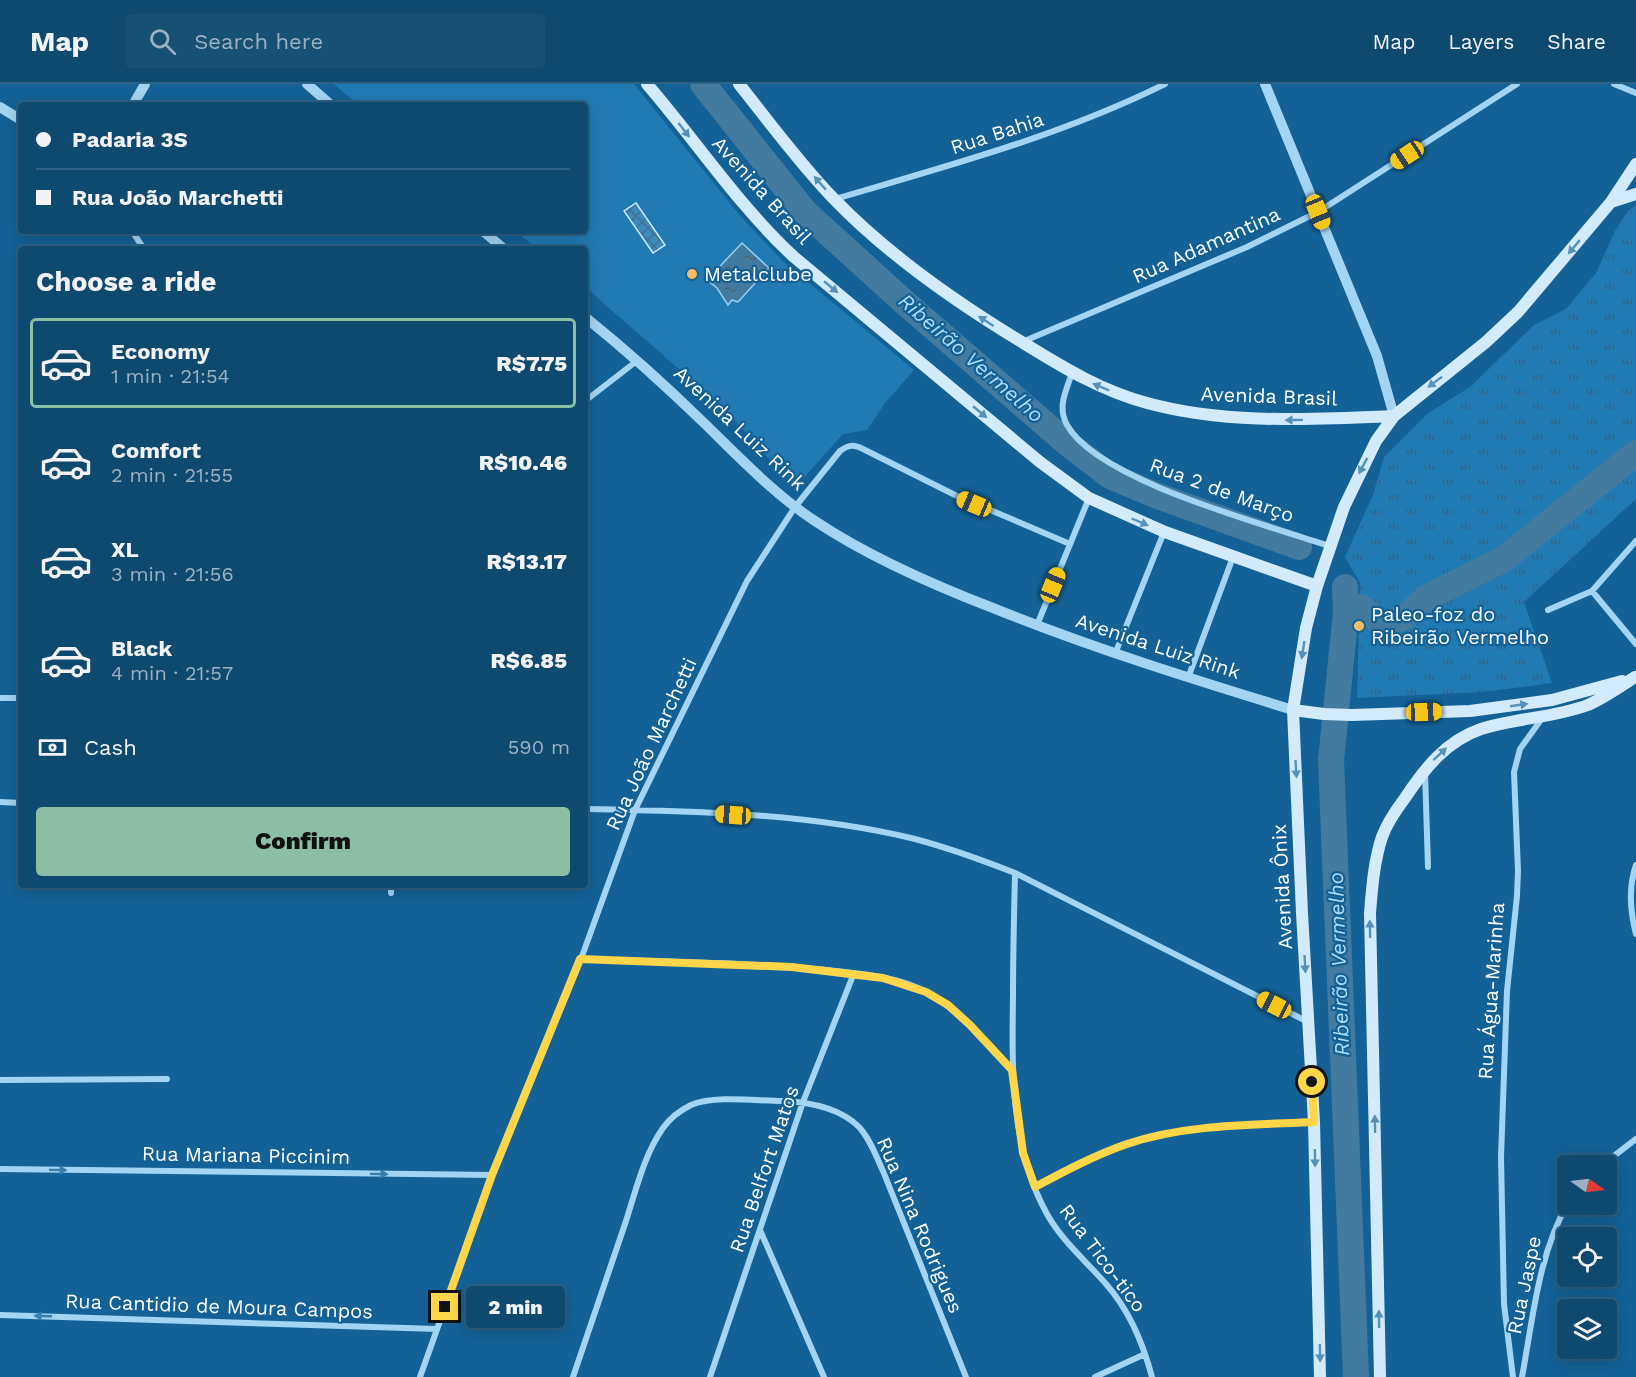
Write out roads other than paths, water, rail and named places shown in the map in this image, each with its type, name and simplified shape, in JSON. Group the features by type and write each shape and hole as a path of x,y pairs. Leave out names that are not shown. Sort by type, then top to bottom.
{"main road":[{"name":"Avenida Brasil","path":"647,84 718,174 777,241 1040,462 1089,498 1165,532 1317,586"},
{"name":"Avenida Brasil","path":"739,84 789,148 834,200 893,252 985,320 1072,373 1131,398 1187,412 1285,420 1394,416"},
{"path":"1394,416 1486,342 1518,312 1611,202 1636,164"},
{"path":"1611,202 1636,194"},
{"name":"Avenida Ônix","path":"1320,1377 1314,1122 1293,710 1306,628 1329,546 1359,475 1377,441 1394,416"},
{"path":"1380,1377 1370,914 1382,835 1390,818 1425,769 1445,748 1470,733 1495,725 1543,717 1587,705 1636,677"},
{"name":"Avenida Luiz Rink","path":"1293,710 1352,715 1470,711 1552,700 1636,677"}],"street":[{"path":"135,102 145,84"},
{"path":"307,84 328,102"},
{"name":"Rua Bahia","path":"834,200 1055,132 1113,109 1165,84"},
{"path":"1265,84 1377,356 1394,416"},
{"name":"Rua Adamantina","path":"1022,342 1238,251 1318,212 1517,84"},
{"path":"1614,84 1636,93"},
{"path":"0,107 18,118"},
{"path":"486,234 500,246"},
{"name":"Avenida Luiz Rink","path":"588,318 638,360 733,451 815,522 922,579 1036,626 1188,678 1293,710"},
{"path":"588,399 638,360"},
{"name":"Rua 2 de Março","path":"1072,373 1063,397 1062,411 1067,425 1086,447 1140,479 1179,496 1329,546"},
{"name":"Rua João Marchetti","path":"420,1377 492,1175 580,959 635,810 747,581 795,507 840,451 853,445 955,495 1070,544"},
{"path":"1036,626 1089,498"},
{"path":"1115,654 1165,532"},
{"path":"1548,610 1593,591 1636,541"},
{"path":"1188,678 1233,557"},
{"path":"1593,591 1636,644"},
{"path":"0,698 18,698"},
{"name":"Rua Água-Marinha","path":"1513,1377 1504,1304 1501,1157 1506,991 1518,871 1514,772 1520,749 1543,717"},
{"path":"1425,769 1428,867"},
{"path":"0,802 18,802"},
{"path":"588,809 779,818 834,823 915,839 970,855 1014,873 1308,1022"},
{"path":"1636,865 1630,903 1636,934"},
{"name":"Rua Tico-tico","path":"1014,873 1012,1070 1023,1153 1047,1214 1066,1242 1106,1284 1136,1328 1152,1377"},
{"path":"580,959 792,967 854,973 903,983 926,992 948,1005 1012,1070"},
{"name":"Rua Belfort Matos","path":"710,1377 803,1102 854,973"},
{"path":"0,1080 167,1079"},
{"name":"Rua Nina Rodrigues","path":"573,1377 644,1169 664,1127 681,1111 702,1102 734,1100 803,1102 844,1116 859,1128 871,1145 966,1377"},
{"path":"1035,1187 1095,1157 1128,1144 1158,1137 1220,1127 1314,1122"},
{"path":"1615,1155 1636,1139"},
{"name":"Rua Mariana Piccinim","path":"0,1169 492,1175"},
{"name":"Rua Jaspe","path":"1522,1377 1545,1255 1561,1215"},
{"path":"760,1230 824,1377"},
{"name":"Rua Cantidio de Moura Campos","path":"0,1315 437,1329"},
{"path":"1095,1377 1145,1354"}],"water":[{"path":"742,243 769,268 738,302 732,300 728,305 717,288 707,280"}],"waterway":[{"name":"Ribeirão Vermelho","path":"703,84 805,212 903,301 1067,443 1110,476 1155,495 1299,547"},
{"path":"1346,612 1361,607 1382,624 1405,617 1426,598 1504,559 1636,453"},
{"name":"Ribeirão Vermelho","path":"1345,587 1346,612 1331,760 1356,1377"}],"place":[{"name":"Metalclube","path":"692,274"},
{"name":"Paleo-foz do Ribeirão Vermelho","path":"1359,626"}]}
